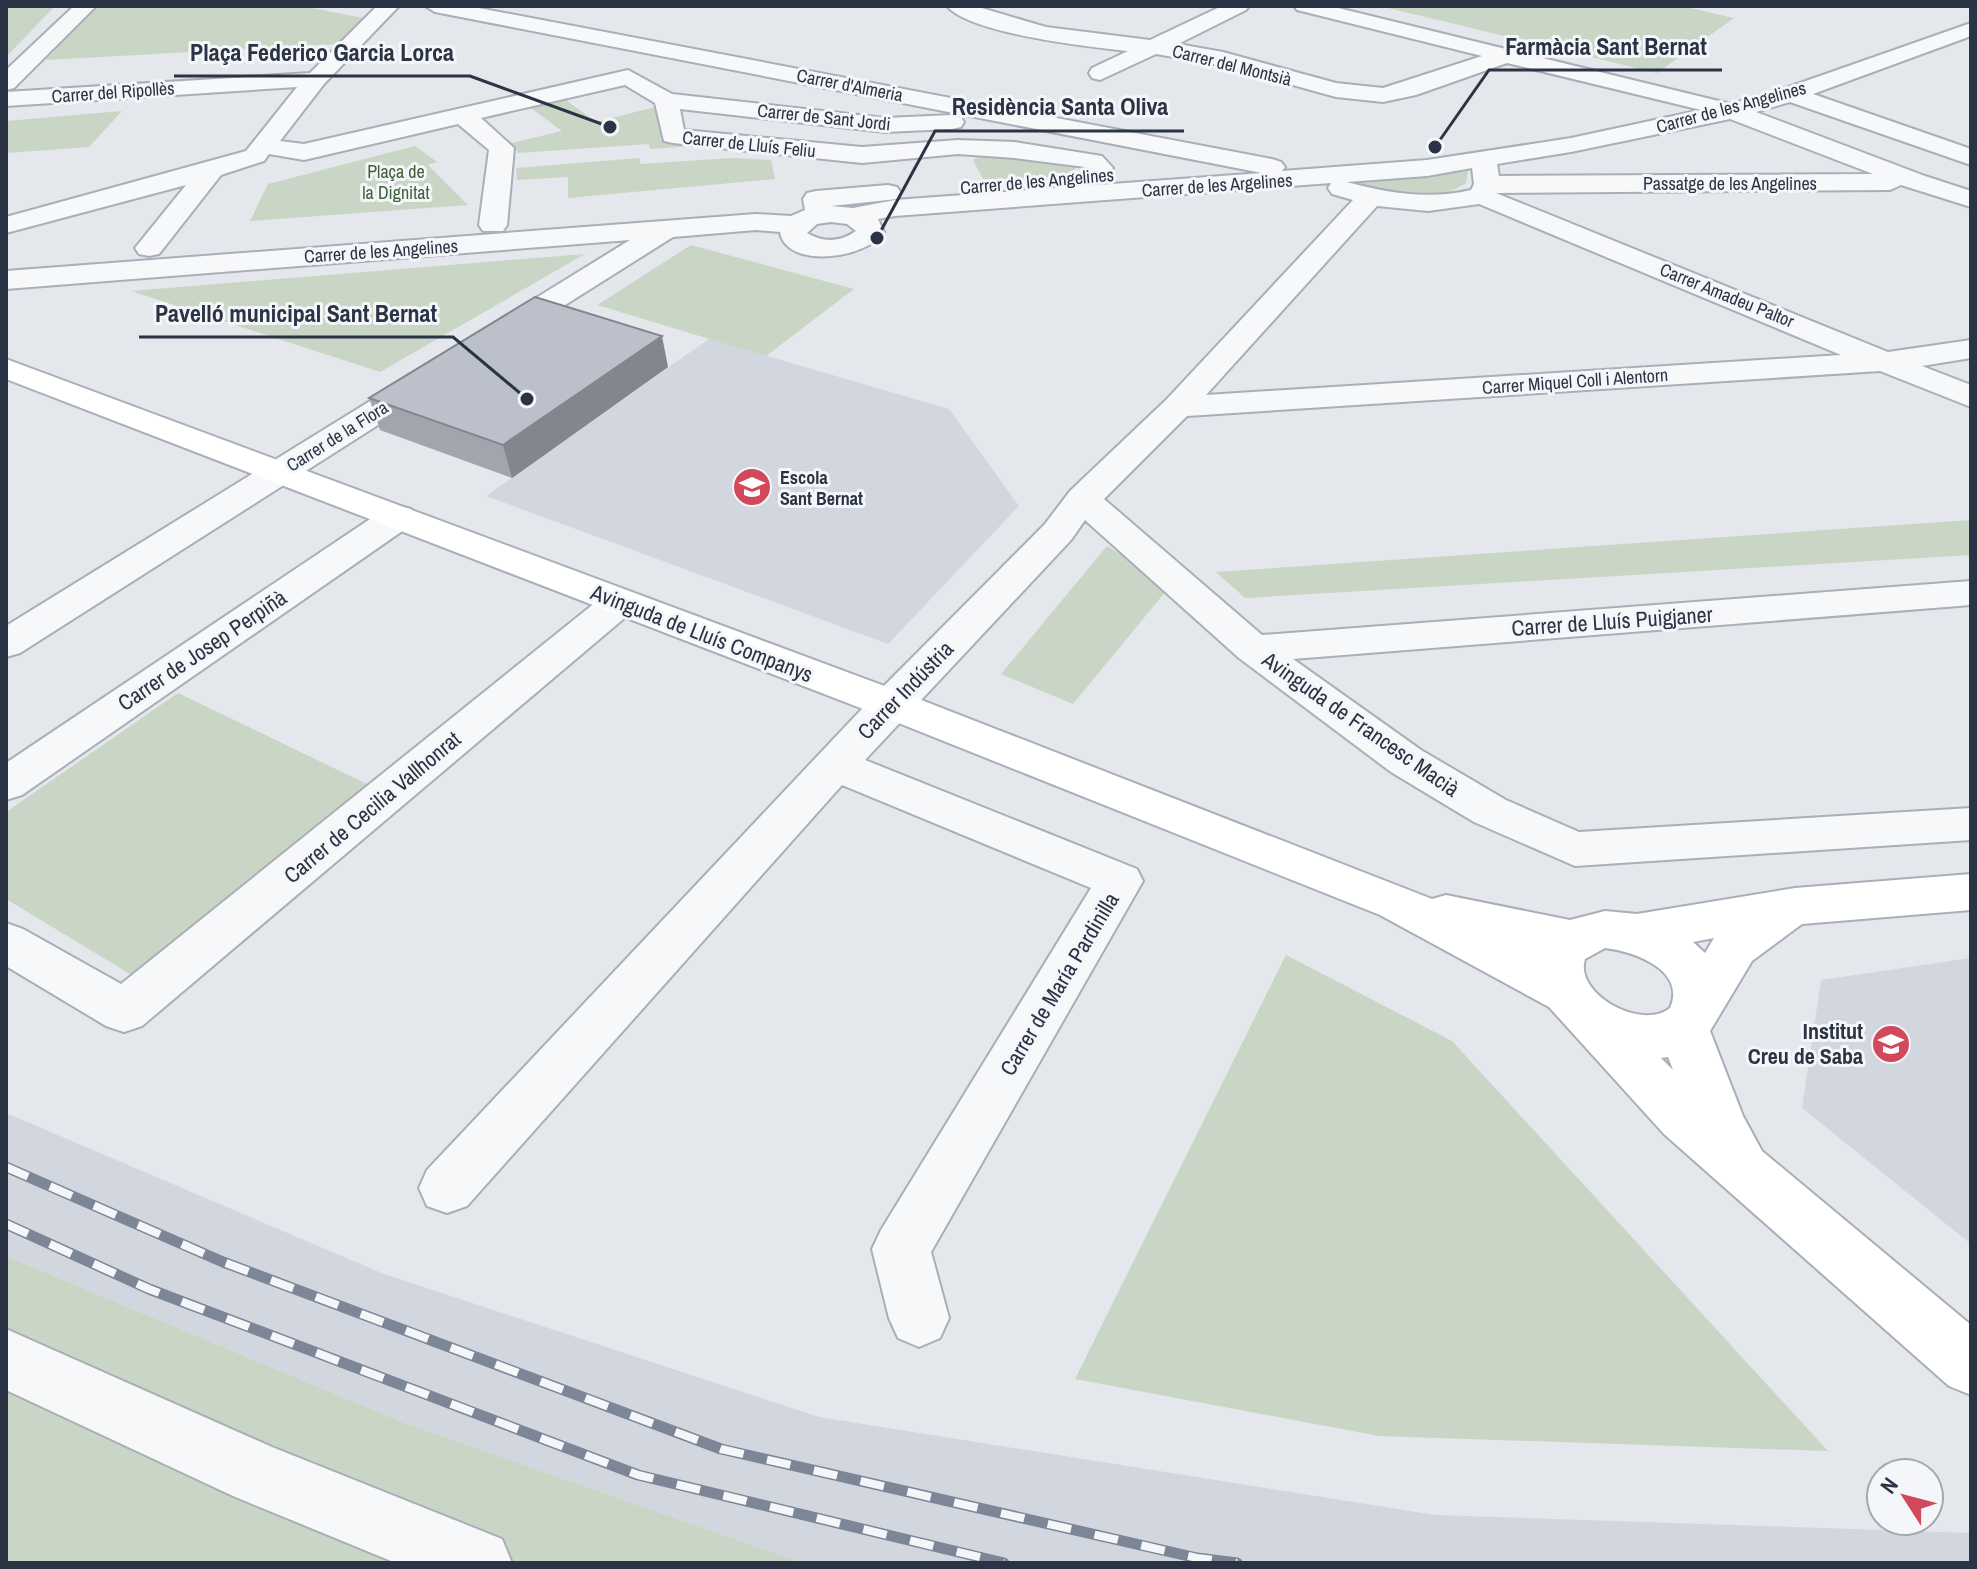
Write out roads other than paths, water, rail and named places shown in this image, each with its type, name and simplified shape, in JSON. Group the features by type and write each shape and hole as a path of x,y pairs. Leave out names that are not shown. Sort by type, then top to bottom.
{"street":[{"path":"6,83 86,6"},
{"path":"6,225 255,156 316,79 389,6"},
{"name":"Carrer d'Almeria","path":"435,6 1257,163 1370,198 1422,204 1458,202 1484,180"},
{"name":"Carrer del Montsià","path":"957,6 985,19 1040,35 1203,54 1331,90 1387,95 1505,56"},
{"path":"1100,73 1239,6"},
{"path":"1304,6 1732,111 1916,182 1971,199"},
{"name":"Carrer de les Angelines","path":"1484,180 1571,145 1732,111 1791,94 1971,29"},
{"name":"Carrer de Sant Jordi","path":"462,115 628,77 666,100 885,125 1026,119"},
{"name":"Carrer del Ripollès","path":"6,99 316,79"},
{"path":"1791,94 1971,157"},
{"name":"Carrer de Lluís Feliu","path":"666,100 673,136 862,155"},
{"path":"263,146 304,152 462,115 502,148 493,225"},
{"path":"862,155 885,125"},
{"path":"862,155 958,147 1015,150 1093,161 1106,176"},
{"path":"958,147 978,186"},
{"path":"862,155 879,194"},
{"name":"Carrer de les Angelines","path":"6,280 756,222 811,213 879,194 1257,163"},
{"name":"Carrer de les Argelines","path":"811,213 793,235 797,240 825,248 856,243 867,236 861,222 949,205 1427,168 1484,180"},
{"name":"Passatge de les Angelines","path":"1484,180 1916,182 1971,169"},
{"name":"Carrer de les Angelines","path":"212,170 149,248 493,225 811,213"},
{"name":"Carrer Amadeu Paltor","path":"1484,180 1971,397"},
{"name":"Carrer Indústria","path":"447,1188 891,704 1058,532 1083,499 1178,407 1370,198"},
{"name":"Carrer de la Flora","path":"6,644 668,228"},
{"name":"Carrer Miquel Coll i Alentorn","path":"1178,407 1890,361 1971,349"},
{"name":"Avinguda de Lluís Companys","path":"6,368 891,704 1397,902"},
{"name":"Avinguda de Francesc Macià","path":"1083,499 1253,649 1406,761 1490,811 1575,849 1971,824"},
{"name":"Carrer de Josep Perpiñà","path":"6,784 398,517"},
{"name":"Carrer de Lluís Puigjaner","path":"1253,649 1971,593"},
{"name":"Carrer de Cecilia Vallhonrat","path":"6,942 124,1011 620,602"},
{"name":"Carrer de María Pardinilla","path":"835,765 1120,881 901,1249 919,1318"},
{"path":"1397,902 1571,939 1600,929 1636,933 1795,906 1971,892"},
{"path":"1397,902 1630,1036 1651,1038 1691,1014 1735,947 1795,906"},
{"path":"1636,933 1665,947 1688,967 1691,1014 1720,1125 1750,1176"},
{"path":"1571,939 1557,963 1558,977 1579,1006 1683,1117 1971,1365"},
{"path":"6,1359 256,1473 478,1563"}],"railway":[{"path":"6,1167 223,1262 721,1449 1197,1558 1237,1563"},
{"path":"6,1224 149,1289 638,1475 1004,1563"}],"place":[{"name":"Plaça Federico Garcia Lorca","path":"610,127"},
{"name":"Farmàcia Sant Bernat","path":"1435,147"},
{"name":"Residència Santa Oliva","path":"877,238"},
{"name":"Pavelló municipal Sant Bernat","path":"527,399"},
{"name":"Escola Sant Bernat","path":"752,487"},
{"name":"Institut Creu de Saba","path":"1891,1044"}],"park label":[{"name":"Plaça de la Dignitat","path":"396,181"}]}
